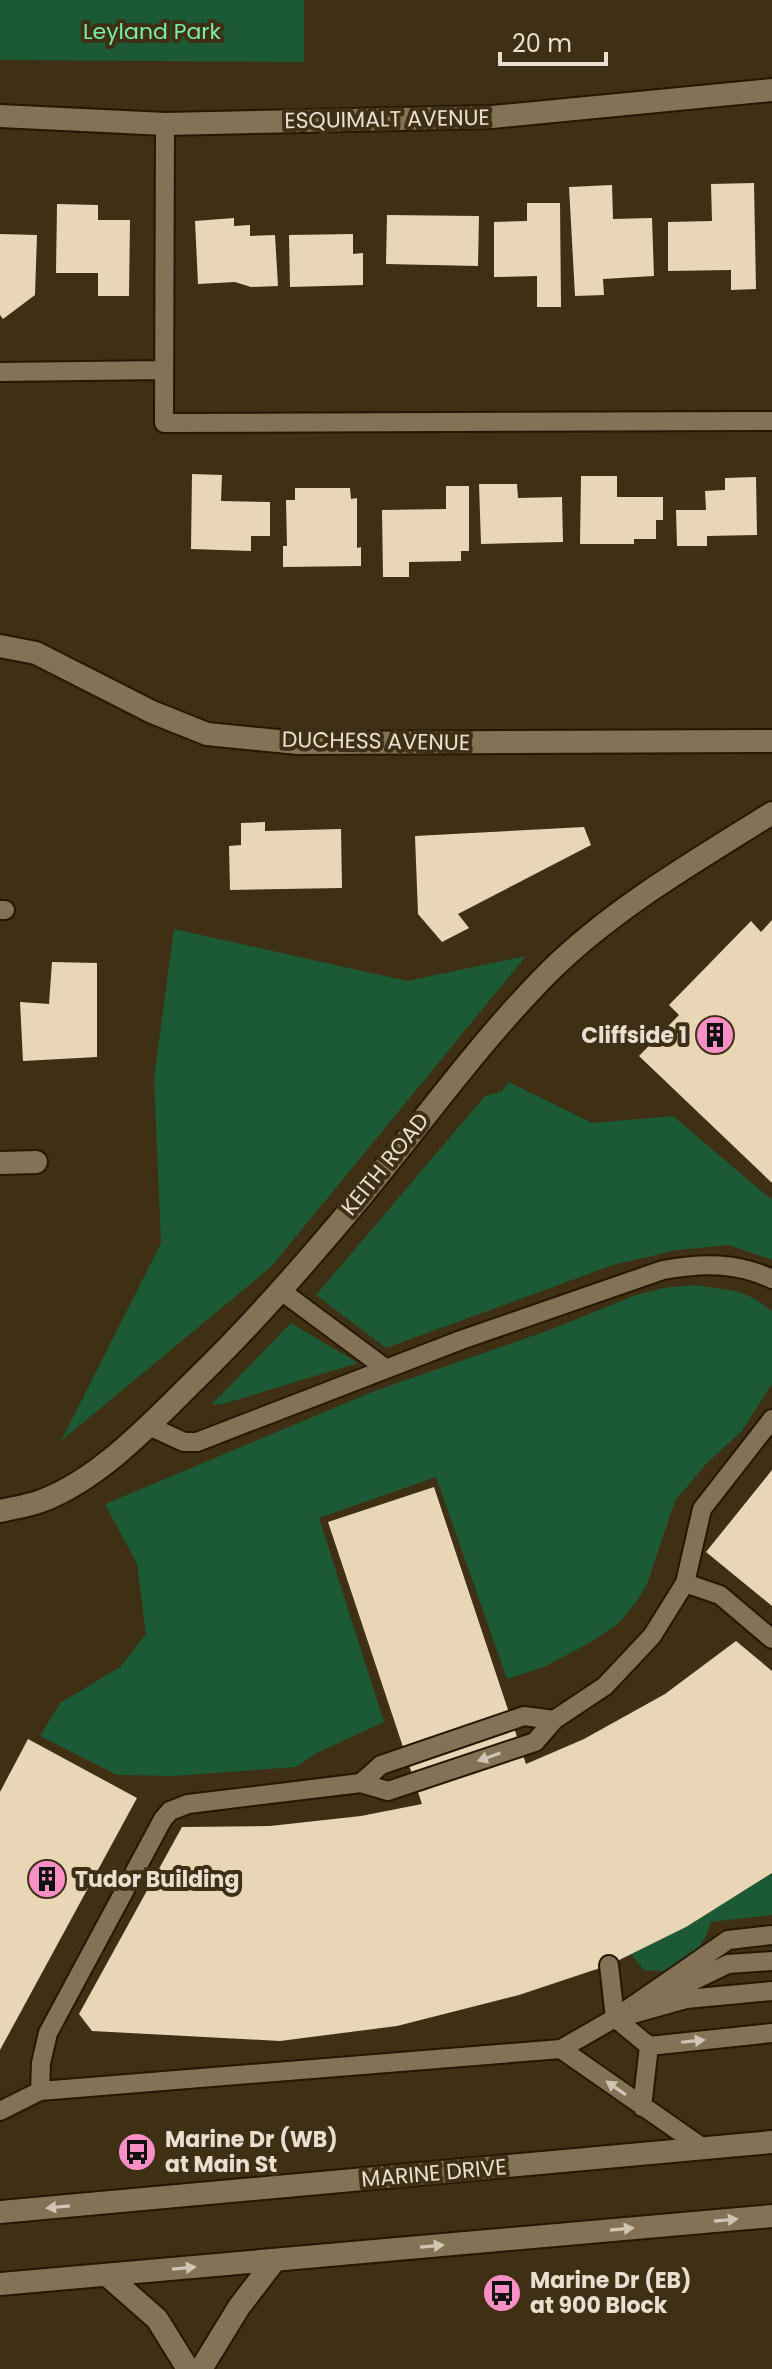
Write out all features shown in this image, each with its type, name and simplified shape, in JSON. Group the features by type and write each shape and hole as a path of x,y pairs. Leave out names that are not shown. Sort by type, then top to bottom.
{"street":[{"name":"ESQUIMALT AVENUE","path":"0,116 165,124 492,117 772,90"},
{"name":"DUCHESS AVENUE","path":"0,646 36,653 152,712 207,734 298,743 772,741"},
{"name":"KEITH ROAD","path":"0,1511 42,1501 100,1468 149,1426 216,1360 280,1290 360,1198 484,1040 552,969 601,928 670,878 772,813"},
{"path":"0,1163 36,1162"},
{"name":"MARINE DRIVE","path":"0,2212 772,2142"},
{"path":"0,2284 772,2216"},
{"path":"201,2369 239,2307 275,2260"},
{"path":"107,2275 157,2319 188,2369"}],"lane":[{"path":"165,124 164,423 772,421"},
{"path":"0,372 164,370"},
{"path":"149,1426 184,1442 197,1442 385,1368 663,1270 723,1264 772,1279"},
{"path":"280,1290 385,1368"},
{"path":"40,2091 41,2063 48,2033 170,1811 188,1804 361,1783 388,1791 535,1742 554,1720 605,1686 652,1636 685,1583 702,1509 772,1419"},
{"path":"685,1583 720,1595 772,1639"},
{"path":"361,1783 381,1765 524,1716 554,1720"},
{"path":"615,2018 728,1940 772,1935"},
{"path":"0,2111 40,2091 561,2049 615,2018 728,1964 772,1961"},
{"path":"609,1965 615,2018 649,2046 772,2033"},
{"path":"615,2018 686,1999 772,1991"},
{"path":"642,2107 649,2046"},
{"path":"561,2049 703,2148"}],"green space":[{"name":"Leyland Park","path":"0,0 304,0 304,62 0,60"},
{"path":"174,929 407,981 526,956 271,1267 61,1441 161,1243 154,1078"},
{"path":"509,1082 592,1123 673,1116 772,1200 772,1260 729,1245 677,1250 613,1265 386,1348 316,1295 485,1096 502,1091"},
{"path":"694,1285 745,1294 772,1312 772,1384 742,1431 706,1464 675,1501 647,1584 618,1624 544,1667 507,1679 436,1477 319,1518 384,1722 317,1753 296,1767 174,1776 117,1775 40,1736 60,1703 120,1667 146,1634 137,1564 105,1504 372,1392 552,1329 636,1295"},
{"path":"291,1323 358,1363 211,1405"},
{"path":"772,1873 772,1915 710,1922 695,1953 683,1964 669,1970 644,1970 631,1954 686,1927"}],"building":[{"path":"754,183 756,289 731,290 731,270 668,271 668,222 712,221 711,184"},
{"path":"612,185 613,219 652,218 654,276 603,279 604,295 575,296 569,187"},
{"path":"527,203 560,203 561,307 537,307 537,276 494,277 494,222 527,221"},
{"path":"57,204 98,205 98,220 130,220 129,296 98,296 98,273 56,273"},
{"path":"387,215 479,216 478,266 386,264"},
{"path":"234,218 234,226 250,225 250,236 275,235 278,286 251,287 235,282 198,284 195,221"},
{"path":"0,234 37,235 35,295 3,319 0,315"},
{"path":"353,234 353,254 363,253 363,285 290,287 289,235"},
{"path":"192,474 222,475 221,501 270,502 270,536 251,536 251,551 191,549"},
{"path":"581,476 617,476 617,497 663,497 663,520 656,520 656,539 634,539 634,544 580,544"},
{"path":"756,477 757,535 707,536 707,546 677,546 676,510 706,510 705,491 725,490 725,478"},
{"path":"479,484 517,484 518,498 562,497 563,542 481,544"},
{"path":"446,486 469,486 469,551 461,551 461,561 409,562 409,577 383,577 382,510 446,509"},
{"path":"295,488 350,488 351,499 357,498 357,548 361,547 361,566 283,567 283,546 287,546 286,500 295,500"},
{"path":"265,822 265,831 341,829 342,888 230,890 229,846 241,845 241,823"},
{"path":"584,827 591,845 458,914 469,928 442,942 418,914 415,836"},
{"name":"Cliffside 1","path":"772,920 772,1183 639,1056 679,1015 669,1005 751,921 761,932"},
{"path":"52,962 97,963 97,1057 23,1061 20,1002 49,1004"},
{"path":"772,1470 772,1606 706,1552"},
{"path":"434,1487 526,1764 584,1739 665,1694 736,1641 772,1671 772,1873 686,1927 609,1965 519,1995 397,2026 280,2041 92,2031 79,2014 182,1827 270,1826 361,1816 422,1804 328,1522"},
{"name":"Tudor Building","path":"28,1739 137,1798 0,2050 0,1792"}],"place":[{"name":"Cliffside 1","path":"715,1035"},
{"name":"Tudor Building","path":"47,1879"},
{"name":"Marine Dr (WB) at Main St","path":"137,2152"},
{"name":"Marine Dr (EB) at 900 Block","path":"502,2293"}]}
